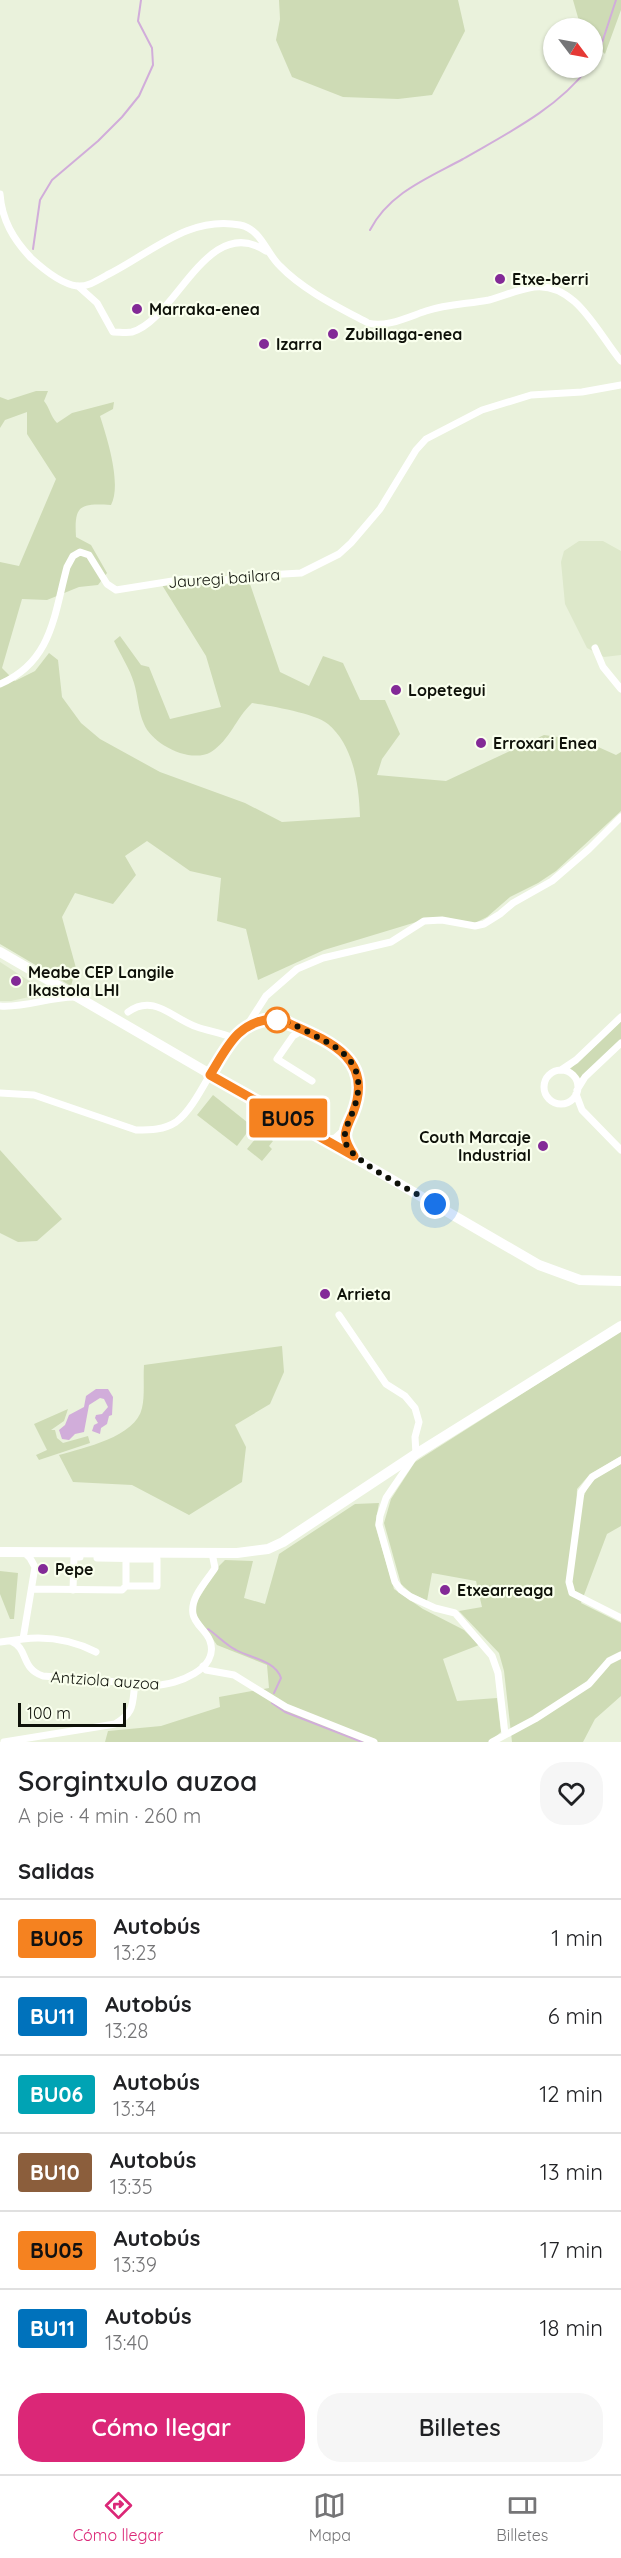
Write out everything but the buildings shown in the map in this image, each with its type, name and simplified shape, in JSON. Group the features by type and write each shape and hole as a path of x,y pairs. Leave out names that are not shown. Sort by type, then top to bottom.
{"main road":[{"path":"0,952 539,1265 580,1280 621,1281"},
{"path":"0,1552 252,1552 283,1542 416,1454 621,1326"}],"street":[{"path":"0,194 5,223 27,253 48,272 78,286 97,303 114,332 132,332 156,315 215,252 231,245 250,244 268,252"},
{"path":"78,286 91,283 114,272 197,225 243,225 261,239 268,252 285,271 320,295 375,325 383,325 441,306 488,300 533,287 558,289 576,304 621,361"},
{"name":"Jauregi bailara","path":"0,684 28,667 45,646 67,567 74,556 80,552 89,555 107,584 116,590 185,579 218,581 250,576 301,573 339,554 356,538 380,508 416,450 426,440 482,410 531,395 582,392 621,385"},
{"path":"595,648 603,667 621,689"},
{"path":"0,1093 34,1095 136,1130 153,1130 175,1123 187,1112 234,1038 248,1024 266,996 297,969 323,958 391,942 424,921 442,920 475,926 484,924 513,903 552,881 621,817"},
{"path":"0,1006 9,1007 64,997 78,997"},
{"path":"128,1012 145,1004 154,1005 196,1027 234,1038"},
{"path":"620,1147 580,1107 553,1102 548,1099 544,1089 546,1078 550,1074 576,1060 621,1017"},
{"path":"248,1024 259,1020 281,1020 337,1047 354,1065 359,1086 358,1097 345,1130 345,1140 354,1156"},
{"path":"281,1020 288,1032 288,1042"},
{"path":"303,1030 293,1036 277,1059 312,1081"},
{"path":"566,1103 577,1092 585,1077 621,1043"},
{"path":"561,1070 573,1076 580,1107"},
{"path":"327,1140 345,1130"},
{"path":"339,1315 386,1384 405,1396 415,1408 419,1422 416,1454 386,1498 380,1516 379,1525 395,1582 411,1597 435,1608 455,1613 492,1656 498,1673 505,1734"},
{"path":"621,1460 592,1477 581,1492 569,1581 572,1593 621,1618"},
{"path":"23,1639 35,1567 24,1552"},
{"path":"212,1552 215,1568 194,1602 193,1614 210,1639 212,1647 203,1666 206,1670 234,1675 286,1707 374,1742"},
{"path":"32,1589 72,1590 122,1590 126,1586 157,1586 157,1559 74,1557 72,1590"},
{"path":"126,1558 126,1586"},
{"name":"Antziola auzoa","path":"11,1641 60,1639 80,1644 96,1652"},
{"path":"0,1642 11,1641"},
{"name":"Antziola auzoa","path":"11,1641 19,1644 25,1662 35,1673 156,1685 186,1678 203,1666"},
{"path":"492,1742 535,1719 589,1684 609,1661 621,1654"},
{"path":"4,1742 115,1724 129,1715 135,1683"}],"shaded area":[{"path":"279,0 458,0 465,31 432,95 398,99 343,97 292,77 276,40 280,19"},
{"path":"573,0 621,0 621,10 605,54 603,52 603,18 578,18"},
{"path":"36,391 48,391 44,401 57,423 72,413 114,402 113,409 100,416 112,461 115,485 111,505 86,506 81,508 76,518 76,537 91,545 107,573 98,585 79,587 47,600 22,599 2,668 15,681 35,671 49,653 58,660 62,697 81,723 100,739 160,772 245,803 282,822 360,817 356,780 344,743 328,724 313,716 252,703 218,747 211,752 193,756 163,745 144,724 132,678 114,641 120,636 141,665 149,667 170,719 221,707 206,656 162,585 178,582 214,586 249,581 280,672 309,686 323,656 343,663 360,700 385,700 400,734 382,759 377,775 446,781 544,735 585,741 616,755 621,752 621,811 556,871 510,897 487,917 475,923 423,920 324,950 258,980 246,929 217,921 221,878 190,871 147,841 125,856 136,875 113,904 75,893 62,917 76,968 71,986 0,944 0,562 19,566 56,479 27,434 27,412 5,420 0,428 0,397 8,400"},
{"path":"579,541 603,541 621,551 621,655 604,657 587,648 565,604 561,562 564,551"},
{"name":"Meabe CEP Langile Ikastola LHI","path":"0,962 37,986 38,995 0,1001"},
{"path":"621,1021 621,1040 580,1078 570,1069"},
{"path":"213,1095 252,1126 237,1146 197,1115"},
{"path":"261,1132 273,1141 269,1146 272,1149 262,1161 247,1149"},
{"path":"0,1150 62,1219 37,1241 18,1242 0,1233"},
{"path":"621,1331 621,1456 590,1474 577,1489 576,1512 588,1487 596,1478 621,1464 621,1526 607,1534 581,1603 621,1623 621,1696 595,1719 583,1742 512,1742 504,1671 499,1653 459,1611 482,1607 476,1581 432,1573 427,1601 411,1593 401,1584 384,1523 391,1499 415,1462"},
{"path":"282,1346 284,1372 270,1404 235,1425 246,1447 242,1482 189,1515 132,1485 73,1482 59,1455 107,1440 130,1427 138,1418 142,1408 144,1365"},
{"path":"96,1389 108,1389 113,1397 112,1415 109,1416 107,1424 101,1428 100,1434 92,1431 94,1425 98,1423 96,1415 102,1414 108,1407 104,1399 100,1398 89,1405 84,1432 75,1434 69,1440 62,1439 59,1430 65,1425 69,1415 84,1407 86,1396"},
{"path":"68,1409 64,1421 51,1430 55,1430 57,1438 63,1443 88,1436 90,1443 39,1460 36,1455 47,1450 34,1424"},
{"path":"379,1503 375,1525 394,1589 423,1609 464,1630 479,1645 443,1659 457,1701 497,1698 501,1732 489,1742 105,1742 108,1731 161,1726 220,1707 219,1697 269,1688 267,1665 217,1645 196,1615 196,1603 225,1560 253,1561 244,1598 265,1604 279,1554 355,1504"},
{"path":"0,1571 18,1573 14,1619 10,1619 0,1594"}],"waterway":[{"path":"33,249 40,200 52,180 122,117 139,96 153,65 152,48 138,21 141,0"},
{"path":"603,40 616,0"},
{"path":"370,230 388,206 410,188 530,120 561,96 579,78"},
{"path":"208,1629 232,1648 273,1667 281,1678 274,1693"},
{"path":"272,1703 285,1712 362,1742"}],"bus line":[{"name":"BU05","path":"259,1020 281,1020 337,1047 354,1065 358,1076 358,1097 345,1130 345,1140 354,1156 327,1140 210,1075 234,1038 248,1024 259,1020"}],"place":[{"name":"Etxe-berri","path":"500,279"},
{"name":"Marraka-enea","path":"137,309"},
{"name":"Zubillaga-enea","path":"333,334"},
{"name":"Izarra","path":"264,344"},
{"name":"Lopetegui","path":"396,690"},
{"name":"Erroxari Enea","path":"481,743"},
{"name":"Meabe CEP Langile Ikastola LHI","path":"16,981"},
{"name":"Couth Marcaje Industrial","path":"543,1146"},
{"name":"Arrieta","path":"325,1294"},
{"name":"Pepe","path":"43,1569"},
{"name":"Etxearreaga","path":"445,1590"}],"route":[{"path":"277,1020 337,1047 354,1065 358,1076 358,1097 345,1130 345,1140 354,1156 435,1204"}]}
